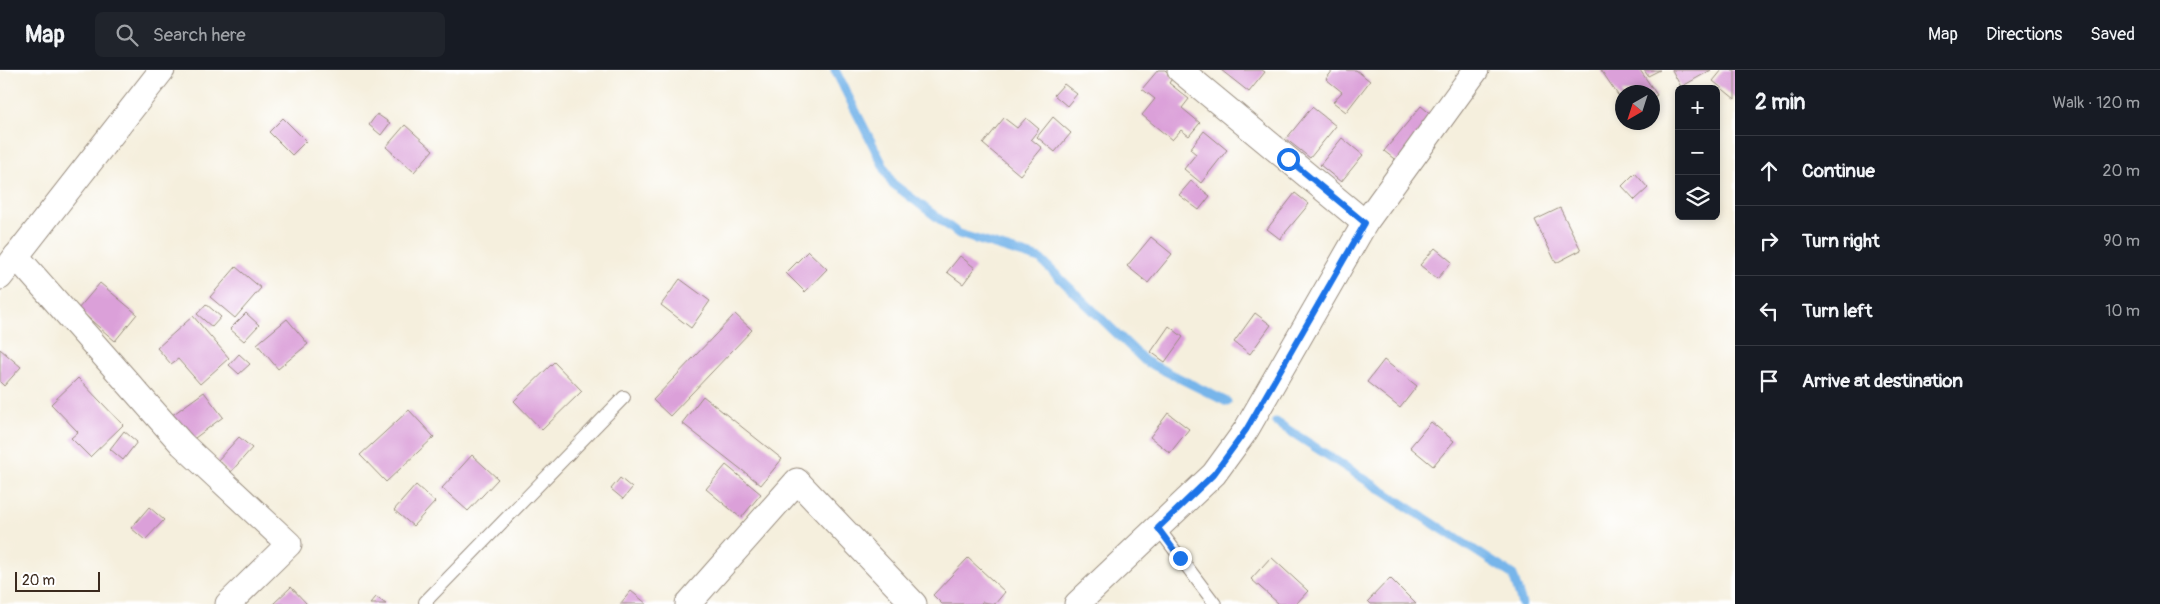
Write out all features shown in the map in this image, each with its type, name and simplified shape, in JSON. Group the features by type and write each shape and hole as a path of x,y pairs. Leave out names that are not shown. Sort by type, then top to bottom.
{"street":[{"path":"0,277 162,70"},
{"path":"1180,70 1365,223"},
{"path":"1077,604 1214,474 1246,430 1365,223 1476,70"},
{"path":"16,256 182,444 289,544 228,604"},
{"path":"688,604 797,481 914,604"}],"lane":[{"path":"427,604 425,602 624,396"},
{"path":"1158,528 1215,604"}],"building":[{"path":"1158,70 1165,70 1173,77 1169,83 1189,99 1182,108 1200,123 1189,136 1181,130 1172,140 1142,115 1155,99 1142,89"},
{"path":"1221,70 1262,70 1265,72 1249,92"},
{"path":"1333,70 1356,70 1370,81 1346,112 1333,102 1342,92 1326,79"},
{"path":"1601,70 1640,70 1650,85 1615,85 1615,91"},
{"path":"1644,70 1660,70 1648,76"},
{"path":"1672,70 1711,70 1685,85 1680,85"},
{"path":"1722,70 1735,70 1735,99 1720,85 1713,81"},
{"path":"1064,84 1077,94 1067,106 1054,95"},
{"path":"1421,106 1438,120 1402,165 1384,151"},
{"path":"1312,107 1336,126 1310,158 1286,139"},
{"path":"377,114 390,123 381,135 369,125"},
{"path":"1053,117 1071,133 1055,152 1037,137"},
{"path":"283,118 306,141 292,155 269,132"},
{"path":"1004,118 1017,128 1026,118 1039,129 1031,139 1042,148 1020,175 983,144"},
{"path":"405,125 433,150 414,172 386,147"},
{"path":"1204,131 1227,150 1201,183 1184,169 1196,154 1190,149"},
{"path":"1342,138 1363,155 1341,182 1320,165"},
{"path":"1635,173 1648,188 1635,200 1622,186"},
{"path":"1191,181 1210,196 1199,210 1179,195"},
{"path":"1295,193 1309,204 1280,239 1267,229"},
{"path":"1560,208 1581,250 1556,263 1535,220"},
{"path":"1151,237 1172,254 1148,283 1127,266"},
{"path":"1435,248 1452,262 1437,279 1420,265"},
{"path":"808,251 827,269 805,292 786,273"},
{"path":"960,256 975,268 963,284 947,272"},
{"path":"236,267 261,288 235,318 210,297"},
{"path":"680,279 710,301 691,328 661,305"},
{"path":"100,283 137,314 115,341 78,309"},
{"path":"206,304 221,317 212,327 197,314"},
{"path":"246,313 259,325 244,341 230,329"},
{"path":"1255,313 1271,325 1250,354 1234,342"},
{"path":"735,314 752,330 670,416 653,400"},
{"path":"193,316 229,358 200,384 178,359 171,364 157,348"},
{"path":"287,319 308,344 278,369 257,344"},
{"path":"1169,326 1183,337 1165,362 1151,352"},
{"path":"0,349 21,367 4,386 0,382"},
{"path":"239,354 250,364 239,374 229,365"},
{"path":"1384,360 1417,386 1400,408 1367,382"},
{"path":"554,362 582,391 542,430 514,401"},
{"path":"78,378 123,425 90,457 71,438 78,432 51,404"},
{"path":"204,392 223,417 183,447 164,421"},
{"path":"703,396 782,459 761,485 682,423"},
{"path":"409,410 434,437 386,482 360,455"},
{"path":"1168,413 1189,429 1170,453 1150,437"},
{"path":"1431,422 1454,441 1433,466 1410,447"},
{"path":"124,431 137,442 123,460 110,449"},
{"path":"239,437 252,448 230,473 217,461"},
{"path":"472,455 498,479 468,511 442,488"},
{"path":"726,465 761,494 741,518 706,489"},
{"path":"620,478 632,488 623,499 611,489"},
{"path":"416,485 435,502 413,526 394,510"},
{"path":"149,507 164,520 145,540 131,528"},
{"path":"1271,557 1308,591 1296,604 1279,604 1251,579"},
{"path":"968,558 1005,592 995,604 982,602 980,604 942,604 933,595"},
{"path":"1390,578 1416,604 1371,604 1368,601"},
{"path":"291,587 307,604 273,604"},
{"path":"631,591 647,604 620,604"},
{"path":"376,597 386,604 370,604"}],"waterway":[{"path":"835,70 892,183 959,234 1040,259 1145,361 1227,402"},
{"path":"1276,422 1513,575 1522,604"}],"route":[{"path":"1180,558 1158,528 1214,474 1246,430 1365,223 1288,159"}]}
